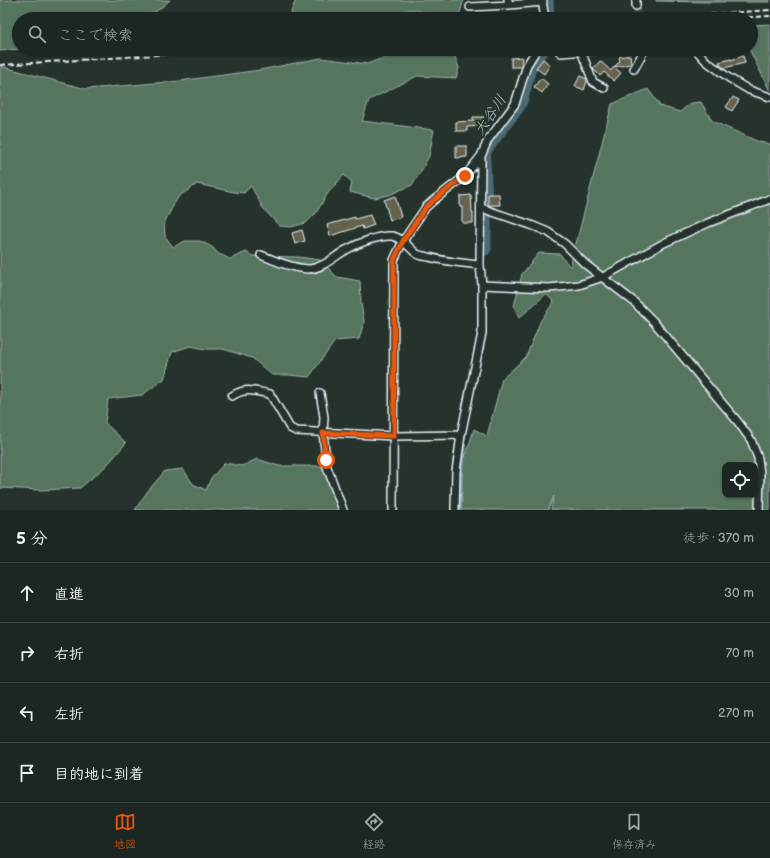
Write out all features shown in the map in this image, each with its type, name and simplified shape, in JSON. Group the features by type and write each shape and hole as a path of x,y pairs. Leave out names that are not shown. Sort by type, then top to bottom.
{"street":[{"path":"470,7 508,2 542,1 544,12"},
{"path":"393,510 394,260 403,241 426,207 465,176 481,156 488,140 515,104 527,65 533,56"},
{"path":"583,56 593,82 604,88"},
{"path":"634,69 642,56"},
{"path":"702,56 729,78 749,90 770,97"},
{"path":"455,510 456,471 461,435 482,333 482,285 480,265 481,156"},
{"path":"482,285 549,288 579,285 603,277 664,243 708,223 770,200"},
{"path":"481,208 548,232 565,244 585,264 633,301 654,321 738,422 751,440 758,458 760,474 759,510"},
{"path":"261,255 289,266 310,269 324,264 346,250 368,240 392,236 403,241 418,254 438,260 480,265"},
{"path":"232,396 239,392 249,390 270,394 290,428 296,431 394,436 461,435"},
{"path":"320,393 324,417 323,433 327,467 343,510"}],"green space":[{"path":"0,0 170,0 154,12 12,12 12,50 0,51"},
{"path":"298,0 464,0 460,12 424,12 411,9 402,12 291,12 295,2"},
{"path":"656,0 770,0 770,2 704,2"},
{"path":"770,24 770,91 752,56 758,56 758,25"},
{"path":"388,56 455,56 459,68 456,78 417,76 369,100 362,121 434,130 429,156 412,185 389,195 374,198 350,192 352,182 344,175 328,193 316,213 306,223 291,227 279,226 263,208 251,186 244,193 197,184 178,197 164,223 165,236 173,247 185,241 200,241 212,247 219,254 230,259 246,252 253,256 299,257 320,260 337,277 360,281 364,322 359,339 335,341 309,377 272,375 252,358 223,349 206,349 190,346 172,352 164,379 142,395 108,399 105,423 126,443 107,465 80,488 41,490 0,488 0,66 86,89 179,81 260,70 321,58 367,64"},
{"path":"648,89 660,106 680,112 691,103 701,102 712,121 759,142 770,144 770,510 551,510 554,496 548,510 460,510 460,474 474,429 487,436 502,379 526,357 541,320 554,302 546,294 519,318 514,306 522,274 539,253 560,254 570,267 612,104"},
{"path":"257,459 279,466 325,466 342,510 135,510 147,492 165,471 183,469 193,484 206,490 211,478 225,463 242,466"}],"building":[{"path":"630,56 631,64 614,67 620,61 619,57"},
{"path":"743,56 745,63 724,68 719,62 731,60"},
{"path":"522,57 521,67 511,67 511,58"},
{"path":"543,59 550,65 544,74 536,68"},
{"path":"600,61 611,71 614,67 621,73 614,81 604,72 600,76 593,69"},
{"path":"580,76 587,79 584,90 575,86"},
{"path":"541,78 548,84 542,93 534,87"},
{"path":"733,97 739,100 732,111 726,107"},
{"path":"473,117 484,117 485,126 467,127 467,131 456,131 456,122 473,121"},
{"path":"456,146 467,146 467,157 456,158"},
{"path":"488,194 499,194 500,205 488,205"},
{"path":"471,195 473,223 462,223 460,196"},
{"path":"395,196 401,217 390,220 384,200"},
{"path":"370,215 374,225 363,229 362,226 330,236 327,225 355,217 355,219"},
{"path":"302,230 305,241 295,244 292,233"}],"waterway":[{"name":"大谷川","path":"547,0 548,12"},
{"name":"大谷川","path":"486,204 485,151 518,107 522,99 530,68 538,56"},
{"name":"大谷川","path":"485,214 485,249"},
{"name":"大谷川","path":"461,510 462,469 465,445"}],"tunnel":[{"path":"636,6 637,12"}],"railway":[{"path":"743,12 770,10"},
{"path":"758,17 770,16"},
{"path":"0,65 141,56"}],"route":[{"path":"326,460 323,433 394,436 394,260 403,241 426,207 465,176"}]}
